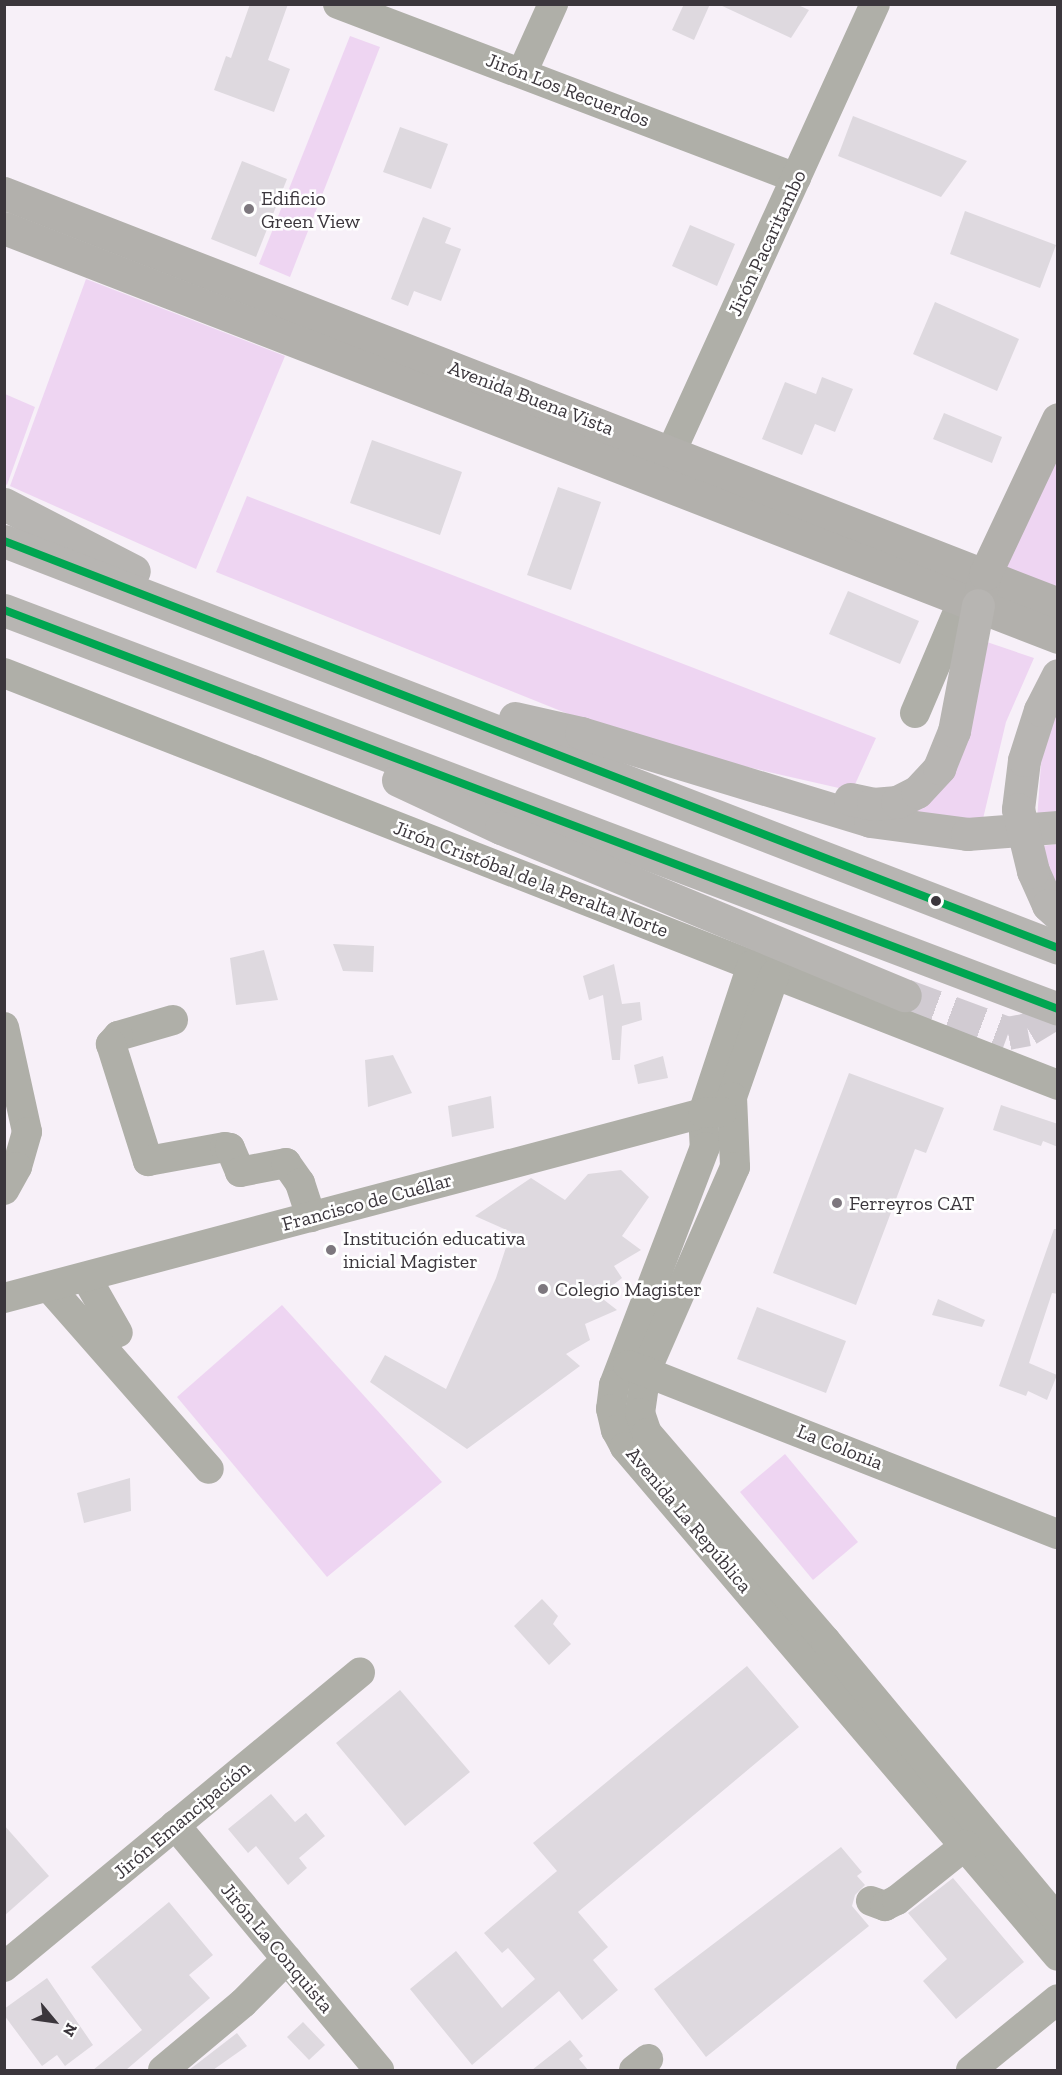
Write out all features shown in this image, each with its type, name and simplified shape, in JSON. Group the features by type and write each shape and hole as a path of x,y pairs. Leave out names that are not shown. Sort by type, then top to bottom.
{"highway":[{"path":"4,504 272,641"},
{"path":"4,541 272,641 1058,948"},
{"path":"409,694 581,733 862,802 897,802 926,785 950,747 970,603"},
{"path":"4,610 1058,1009"},
{"path":"4,633 46,627"},
{"path":"1058,675 1040,710 1024,760 1018,809 1033,871 1048,904 1058,915"},
{"path":"581,733 822,808 893,825 984,834 1058,827"},
{"path":"368,749 401,783 905,995"}],"main road":[{"name":"Avenida Buena Vista","path":"4,193 214,292 664,467 970,603 1058,637"},
{"name":"Avenida Buena Vista","path":"4,228 214,292"},
{"path":"970,603 1058,419"},
{"name":"Avenida Buena Vista","path":"664,467 985,574 1058,604"}],"street":[{"name":"Jirón Los Recuerdos","path":"338,4 796,178"},
{"path":"522,73 553,4"},
{"name":"Jirón Pacaritambo","path":"664,467 875,4"},
{"path":"915,713 970,603"},
{"name":"Jirón Cristóbal de la Peralta Norte","path":"4,673 1058,1085"},
{"name":"Avenida La República","path":"764,970 634,1367 611,1408 625,1447 966,1845 1058,1956"},
{"path":"173,1020 118,1036 111,1044 148,1161 225,1147 231,1148 240,1173 286,1163 300,1183 311,1217"},
{"path":"4,1028 27,1132 17,1167 4,1190"},
{"name":"Francisco de Cuéllar","path":"4,1298 717,1112"},
{"path":"86,1277 118,1333"},
{"path":"49,1287 209,1469"},
{"name":"Avenida La República","path":"634,1367 639,1413 647,1433 826,1641 1058,1920"},
{"name":"La Colonia","path":"634,1367 1058,1534"},
{"name":"Jirón Emancipación","path":"4,1967 360,1672"},
{"name":"Jirón La Conquista","path":"176,1825 379,2070"},
{"path":"871,1901 885,1906 897,1900 966,1845"},
{"path":"163,2070 243,2003 287,1959"},
{"path":"971,2070 1058,1999"}],"shaded area":[{"path":"350,36 380,47 290,277 259,264"},
{"path":"86,279 285,356 196,569 10,486"},
{"path":"5,394 35,407 7,485 4,483"},
{"path":"1057,449 1057,592 1002,571"},
{"path":"247,496 876,738 852,791 638,742 216,572"},
{"path":"981,640 1034,658 1006,722 982,823 911,819 962,752"},
{"path":"1057,703 1057,813 1037,820 1043,736"},
{"path":"1057,844 1057,889 1051,879 1042,846"},
{"path":"282,1305 442,1482 327,1577 177,1397"},
{"path":"785,1454 858,1542 813,1580 740,1492"}],"building":[{"path":"250,4 288,4 268,60 290,69 274,112 214,90 226,56 231,58"},
{"path":"684,4 710,4 694,40 672,30"},
{"path":"718,4 796,4 809,10 791,38"},
{"path":"853,116 967,161 941,197 838,156"},
{"path":"400,127 448,144 431,189 383,172"},
{"name":"Edificio Green View","path":"242,161 287,179 256,257 211,239"},
{"path":"965,211 1056,245 1040,288 950,254"},
{"path":"423,217 451,228 445,243 461,249 441,301 414,291 408,306 391,299"},
{"path":"690,225 735,244 717,286 672,266"},
{"path":"935,302 1019,339 997,391 913,354"},
{"path":"822,377 853,389 835,432 815,424 802,455 762,439 785,382 816,394"},
{"path":"944,413 1002,437 992,463 933,439"},
{"path":"372,440 462,472 440,535 350,503"},
{"path":"558,487 601,502 571,590 527,575"},
{"path":"848,591 919,621 900,664 829,634"},
{"path":"333,944 374,946 373,972 343,971"},
{"path":"264,950 278,1000 236,1005 230,958"},
{"path":"614,964 622,1004 640,1002 642,1020 622,1026 620,1060 612,1060 603,995 589,1000 583,976"},
{"path":"393,1055 412,1093 368,1107 365,1060"},
{"path":"663,1056 668,1078 638,1084 634,1065"},
{"path":"849,1073 944,1108 926,1153 915,1149 856,1305 773,1273"},
{"path":"491,1096 494,1128 452,1137 448,1106"},
{"path":"1001,1105 1058,1124 1058,1147 1043,1141 1041,1146 993,1130"},
{"path":"621,1170 649,1197 622,1236 641,1250 614,1266 622,1278 599,1296 617,1310 585,1324 590,1340 566,1354 580,1366 467,1449 370,1382 385,1355 446,1389 496,1278 511,1232 475,1216 531,1178 565,1200 588,1174"},
{"path":"1054,1229 1058,1229 1058,1294 1052,1293 1029,1363 1057,1375 1047,1400 1028,1391 1026,1396 999,1386"},
{"path":"938,1299 985,1320 982,1327 932,1315"},
{"path":"757,1307 846,1341 826,1393 737,1359"},
{"path":"130,1478 131,1511 84,1523 77,1493"},
{"path":"542,1599 558,1616 553,1624 571,1644 549,1665 514,1626"},
{"path":"747,1666 799,1727 578,1912 608,1947 593,1960 618,1990 582,2020 559,1991 472,2065 410,1989 456,1951 502,2008 535,1979 508,1948 502,1953 484,1933 557,1871 533,1843"},
{"path":"400,1690 470,1772 405,1826 336,1743"},
{"path":"271,1794 295,1822 306,1813 325,1836 299,1858 307,1868 288,1885 256,1846 248,1853 228,1829"},
{"path":"4,1825 49,1876 4,1916"},
{"path":"841,1847 862,1872 857,1876 865,1885 855,1895 852,1906 869,1926 706,2057 654,1989"},
{"path":"953,1878 1024,1962 956,2019 923,1981 947,1959 908,1913"},
{"path":"169,1902 213,1955 189,1975 210,1998 126,2070 93,2070 142,2030 91,1967"},
{"path":"47,1978 93,2045 65,2066 57,2055 42,2066 4,2015 4,2009"},
{"path":"303,2022 325,2045 309,2060 287,2037"},
{"path":"237,2033 247,2046 213,2070 189,2070"},
{"path":"570,2040 583,2056 579,2059 588,2070 532,2070"}],"tunnel":[{"path":"905,995 1008,1033 1028,1029 1050,1016 1058,1004"}],"transit line":[{"path":"4,541 1058,948"},
{"path":"4,610 1058,1009"}],"place":[{"name":"Edificio Green View","path":"249,209"},
{"name":"Ferreyros CAT","path":"837,1203"},
{"name":"Institución educativa inicial Magister","path":"331,1250"},
{"name":"Colegio Magister","path":"543,1289"}]}
